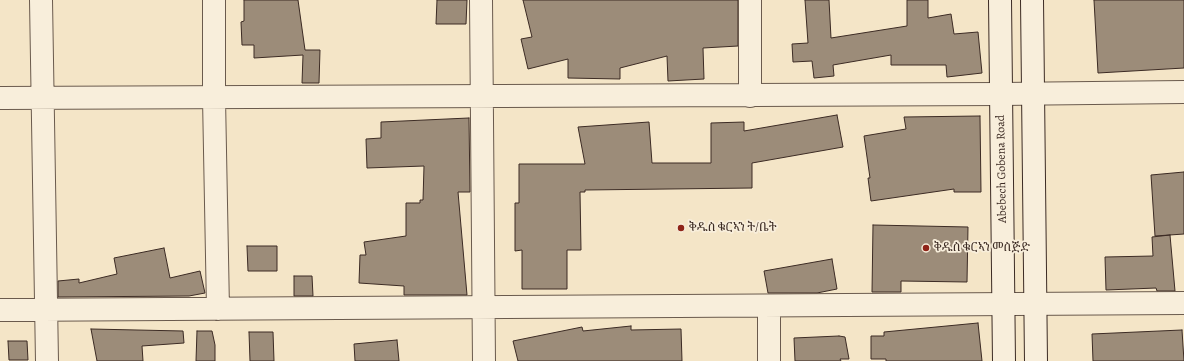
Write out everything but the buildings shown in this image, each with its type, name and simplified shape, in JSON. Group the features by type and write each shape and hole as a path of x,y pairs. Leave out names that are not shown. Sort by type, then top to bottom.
{"street":[{"path":"41,0 47,361"},
{"path":"214,0 214,98 218,309"},
{"path":"481,0 484,361"},
{"path":"750,0 750,96"},
{"name":"Abebech Gobena Road","path":"1000,0 1004,361"},
{"path":"1032,0 1036,361"},
{"path":"0,98 750,96 1184,92"},
{"path":"0,310 1184,303"},
{"path":"768,306 769,361"}],"place":[{"name":"ቅዱስ ቁርኣን ት/ቤት","path":"681,228"},
{"name":"ቅዱስ ቁርኣን መስጅድ","path":"926,248"}]}
